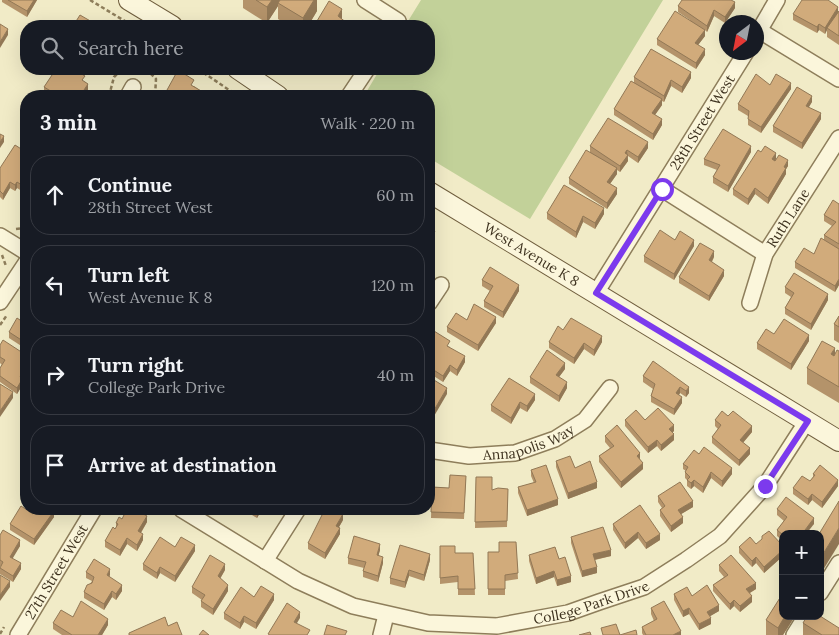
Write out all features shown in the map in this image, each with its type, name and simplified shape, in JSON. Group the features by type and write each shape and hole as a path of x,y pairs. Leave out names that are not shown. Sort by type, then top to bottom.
{"street":[{"path":"130,0 162,20"},
{"path":"365,0 396,20"},
{"path":"764,23 777,0"},
{"path":"764,37 839,79"},
{"name":"28th Street West","path":"596,293 741,60"},
{"path":"247,75 269,90"},
{"path":"353,90 363,75"},
{"name":"Ruth Lane","path":"750,303 765,254 839,138"},
{"path":"662,189 765,254"},
{"name":"West Avenue K 8","path":"435,196 839,441"},
{"path":"0,236 20,248"},
{"path":"0,302 20,272"},
{"path":"435,294 441,284"},
{"name":"Annapolis Way","path":"435,451 469,456 515,453 555,439 585,420 610,388"},
{"name":"College Park Drive","path":"191,515 298,581 346,602 386,615 428,623 497,626 568,612 644,586 720,536 765,486 808,421"},
{"name":"27th Street West","path":"18,635 90,515"},
{"path":"266,561 294,515"},
{"path":"824,587 839,563"},
{"path":"381,635 386,615"},
{"path":"794,635 803,620"}],"path":[{"path":"90,0 123,20"},
{"path":"111,90 116,75"},
{"path":"152,75 156,79 155,90"},
{"path":"207,75 229,90"}],"green space":[{"path":"421,0 663,0 530,219 435,162 435,90 368,90 376,75 435,75 435,20 409,20"}],"building":[{"path":"8,0 34,0 27,11"},
{"path":"256,0 272,0 267,7"},
{"path":"280,0 314,0 303,18 278,3"},
{"path":"682,0 731,0 735,2 726,15 722,15 714,10 707,26 678,6"},
{"path":"802,0 828,0 838,7 825,28 819,24 817,27 793,14"},
{"path":"329,1 342,9 338,16 343,20 318,20"},
{"path":"675,11 705,30 695,43 705,49 696,63 657,39"},
{"path":"839,11 839,36 827,28"},
{"path":"80,15 89,20 77,20"},
{"path":"0,24 8,29 0,42"},
{"path":"651,49 691,72 682,87 671,80 664,96 634,77"},
{"path":"756,74 770,85 776,74 791,83 761,127 748,119 749,111 738,104"},
{"path":"52,75 83,75 85,76 82,80 88,84 84,90 49,90 44,87"},
{"path":"175,75 186,75 194,80 191,85 200,90 167,90"},
{"path":"631,81 662,99 652,113 662,119 653,134 614,109"},
{"path":"797,87 812,96 806,106 821,113 802,143 773,126"},
{"path":"608,118 648,142 638,157 627,150 625,153 628,155 620,166 590,146"},
{"path":"723,129 751,146 728,186 713,177 720,165 704,159"},
{"path":"0,134 4,136 0,142"},
{"path":"15,145 20,148 20,184 17,182 15,185 10,182 3,194 0,191 0,168"},
{"path":"765,146 776,153 772,159 775,161 779,155 788,160 784,167 786,168 768,198 755,188 748,199 733,189 758,150 761,152"},
{"path":"586,150 617,168 607,182 617,188 607,203 569,178"},
{"path":"564,185 604,208 595,223 583,216 576,232 547,213"},
{"path":"833,200 839,204 839,244 824,235 836,222 824,215"},
{"path":"660,230 675,240 680,231 694,240 674,274 644,256"},
{"path":"821,238 839,249 839,279 835,286 795,262 804,248 814,254"},
{"path":"700,243 714,251 709,260 724,270 709,296 679,277"},
{"path":"490,267 519,285 503,312 484,301 493,286 482,280"},
{"path":"794,273 828,294 811,324 785,308 794,293 785,287"},
{"path":"474,304 496,317 478,345 447,327 456,313 467,320"},
{"path":"839,316 839,327 834,324"},
{"path":"17,318 20,320 20,339 9,332"},
{"path":"571,318 602,336 594,350 584,343 574,358 549,342 558,326 563,330"},
{"path":"784,319 809,335 791,364 757,343 766,329 774,334"},
{"path":"435,332 450,341 447,346 465,356 457,370 450,365 443,376 435,371"},
{"path":"3,340 20,351 20,383 17,388 0,376 0,368 5,360 0,357 0,345"},
{"path":"822,341 835,348 831,354 834,356 837,350 839,351 839,387 807,368"},
{"path":"547,350 565,363 556,375 567,382 559,396 530,377"},
{"path":"653,361 689,387 686,391 680,387 676,393 682,397 674,409 651,396 655,384 643,376"},
{"path":"509,378 535,394 527,406 520,402 511,418 491,405"},
{"path":"435,381 447,388 435,408"},
{"path":"0,384 13,392 0,411"},
{"path":"658,408 674,425 669,429 674,434 661,445 657,440 648,447 625,420 636,410 645,420"},
{"path":"722,411 728,416 733,411 752,426 740,440 750,448 739,460 712,437 721,425 715,420"},
{"path":"617,425 640,453 637,456 643,463 621,482 599,456 614,446 605,436"},
{"path":"704,447 732,468 722,481 711,472 703,487 694,480 691,483 687,480 690,477 685,472 688,467 683,464 694,450 699,454"},
{"path":"570,456 575,468 590,461 597,482 568,493 556,461"},
{"path":"546,465 558,499 527,510 518,487 536,482 531,470"},
{"path":"820,465 838,480 822,502 812,494 808,499 793,488 802,476 810,481"},
{"path":"450,475 466,476 464,513 435,512 435,487 449,488"},
{"path":"476,477 492,477 492,490 498,488 508,489 507,521 475,522"},
{"path":"680,482 693,501 678,510 683,517 671,526 660,510 665,506 658,496"},
{"path":"786,497 814,518 805,530 779,530 779,532 777,530 787,517 777,509"},
{"path":"839,501 839,528 824,552 824,530 821,530"},
{"path":"640,505 660,534 646,543 638,532 625,543 613,524"},
{"path":"20,508 20,515 51,515 34,539 10,524"},
{"path":"124,515 147,516 138,531 143,534 137,545 127,538 120,550 105,541 113,527 115,529 118,524 116,523 119,517 122,519"},
{"path":"322,515 342,515 336,526 340,528 325,553 308,543"},
{"path":"603,527 611,550 593,554 597,567 582,571 571,537"},
{"path":"3,530 20,540 10,557 21,563 13,576 0,568 3,562 0,560 0,535"},
{"path":"769,531 779,542 779,554 764,567 756,557 752,561 739,547 750,537 756,544 762,539 762,536"},
{"path":"354,536 380,544 377,555 383,557 378,576 363,571 366,562 348,558"},
{"path":"160,537 175,547 181,537 195,545 175,576 160,567 157,573 143,564"},
{"path":"499,542 516,542 518,573 505,575 505,589 488,589 488,552 499,552"},
{"path":"400,545 430,554 424,575 409,570 405,582 390,578"},
{"path":"440,546 455,546 455,553 473,553 475,589 458,589 458,576 440,578"},
{"path":"555,547 559,559 565,557 571,576 557,580 554,571 536,578 529,555"},
{"path":"210,555 225,564 218,576 228,585 213,609 201,601 205,595 192,587"},
{"path":"731,555 756,583 746,589 752,596 740,606 734,600 730,604 713,585 728,575 719,565"},
{"path":"94,559 110,569 107,575 122,585 116,594 112,591 104,604 84,592 87,585 92,583 94,577 86,572"},
{"path":"0,575 10,581 0,595"},
{"path":"707,585 719,605 707,612 711,618 699,624 689,608 683,611 674,594 687,587 692,596"},
{"path":"261,586 274,594 256,623 244,616 240,623 224,613 241,587 254,597"},
{"path":"779,599 779,620 783,620 778,628 766,620"},
{"path":"81,601 108,619 98,635 72,635 53,623 61,610 73,617"},
{"path":"664,601 681,631 673,635 646,635 642,627 657,619 651,608"},
{"path":"287,603 300,612 294,622 310,630 307,635 268,634"},
{"path":"165,617 168,626 177,622 182,635 129,635 129,633"},
{"path":"824,619 839,628 839,635 822,635 803,623 805,620"},
{"path":"616,624 620,635 603,635 601,628"},
{"path":"327,625 347,631 345,635 324,635"},
{"path":"203,630 209,635 199,635"},
{"path":"636,630 637,635 620,635"},
{"path":"590,632 591,635 579,635"}],"route":[{"path":"662,189 596,293 808,421 765,486"}]}
